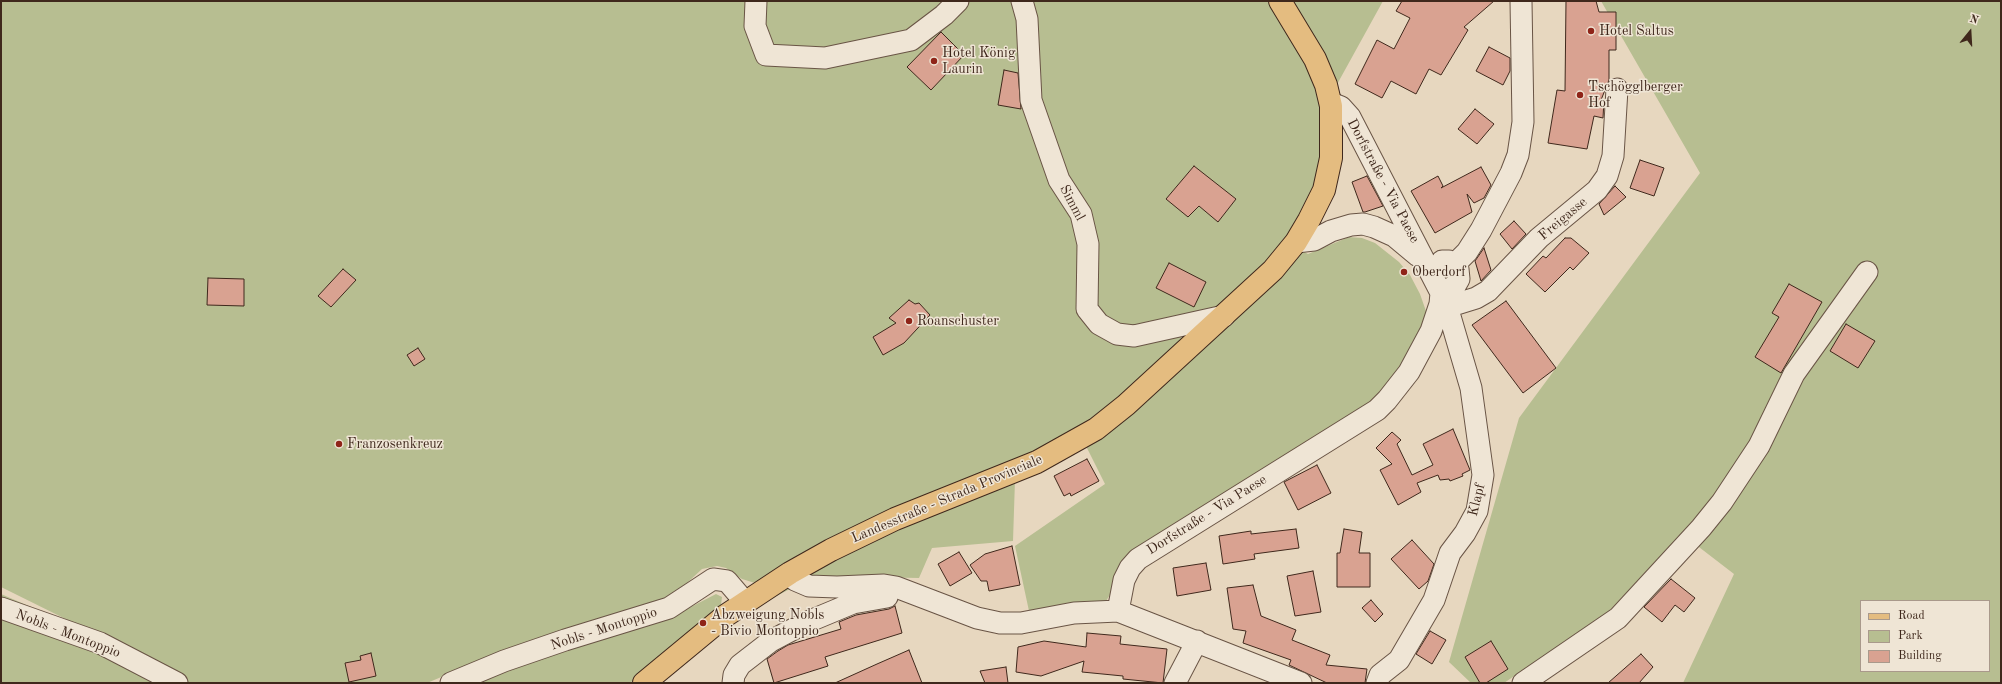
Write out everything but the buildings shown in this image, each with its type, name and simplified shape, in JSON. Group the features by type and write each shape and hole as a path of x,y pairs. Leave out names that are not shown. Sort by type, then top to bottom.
{"main road":[{"name":"Landesstraße - Strada Provinciale","path":"644,683 710,628 745,602 790,573 831,550 895,518 1037,462 1072,444 1096,429 1126,405 1274,270 1296,242 1324,190 1331,158 1331,106 1326,85 1315,59 1280,1"}],"street":[{"path":"756,1 755,26 766,55 825,58 911,40 944,15 958,1"},
{"name":"Simml","path":"1022,1 1027,19 1031,100 1059,180 1081,214 1088,244 1087,309 1099,324 1117,334 1134,336 1224,316"},
{"path":"1455,264 1467,252 1481,230 1511,173 1518,155 1523,122 1521,1"},
{"name":"Freigasse","path":"1444,300 1476,298 1488,291 1539,238 1597,190 1607,176 1613,156 1617,89"},
{"name":"Dorfstraße - Via Paese","path":"1118,611 1124,580 1130,568 1138,559 1377,410 1387,400 1409,372 1431,331 1438,309 1444,300 1429,266 1350,117 1341,107 1336,105 1331,106"},
{"name":"Dorfstraße - Via Paese","path":"1296,242 1314,240 1331,231 1351,225 1363,224 1374,227 1404,242 1429,266"},
{"path":"1429,266 1444,261 1449,261 1455,264 1458,269 1459,280 1444,300"},
{"path":"1523,683 1618,618 1701,528 1722,502 1759,446 1794,374 1867,272"},
{"name":"Klapf","path":"1377,683 1380,675 1399,660 1426,615 1439,588 1450,553 1475,516 1481,495 1483,475 1471,388 1444,300"},
{"path":"790,573 795,580 809,586 837,587 884,585 896,587 977,618 1000,623 1021,623 1087,612 1118,611 1301,683"},
{"name":"Nobls - Montoppio","path":"451,683 504,661 669,608 713,579 727,581 745,602"},
{"path":"734,683 734,675 740,665 771,641 805,623 853,603 890,597 896,587"},
{"name":"Nobls - Montoppio","path":"1,608 100,644 177,683"},
{"path":"1175,683 1197,641"}],"green space":[{"path":"1,1 1383,1 1319,117 1322,162 1313,198 1289,244 1308,254 1349,237 1362,238 1375,243 1399,262 1410,275 1420,294 1427,314 1423,334 1400,374 1370,405 1135,555 1106,601 1029,611 1015,546 1105,484 1086,446 1015,480 1013,541 932,548 919,578 815,576 765,602 755,583 742,579 726,568 717,566 702,569 672,597 496,654 427,683 1,683 1,594 110,641 1,587"},
{"path":"1601,1 2001,1 2001,683 1683,683 1734,574 1682,534 1607,613 1504,683 1471,683 1449,662 1519,418 1700,173"},
{"path":"716,594 722,597 721,605 630,683 466,683 687,609"}],"place":[{"name":"Hotel Saltus","path":"1591,31"},
{"name":"Hotel König Laurin","path":"934,61"},
{"name":"Tschögglberger Hof","path":"1580,95"},
{"name":"Oberdorf","path":"1404,272"},
{"name":"Roanschuster","path":"909,321"},
{"name":"Franzosenkreuz","path":"339,444"},
{"name":"Abzweigung Nobls - Bivio Montoppio","path":"703,623"}]}
